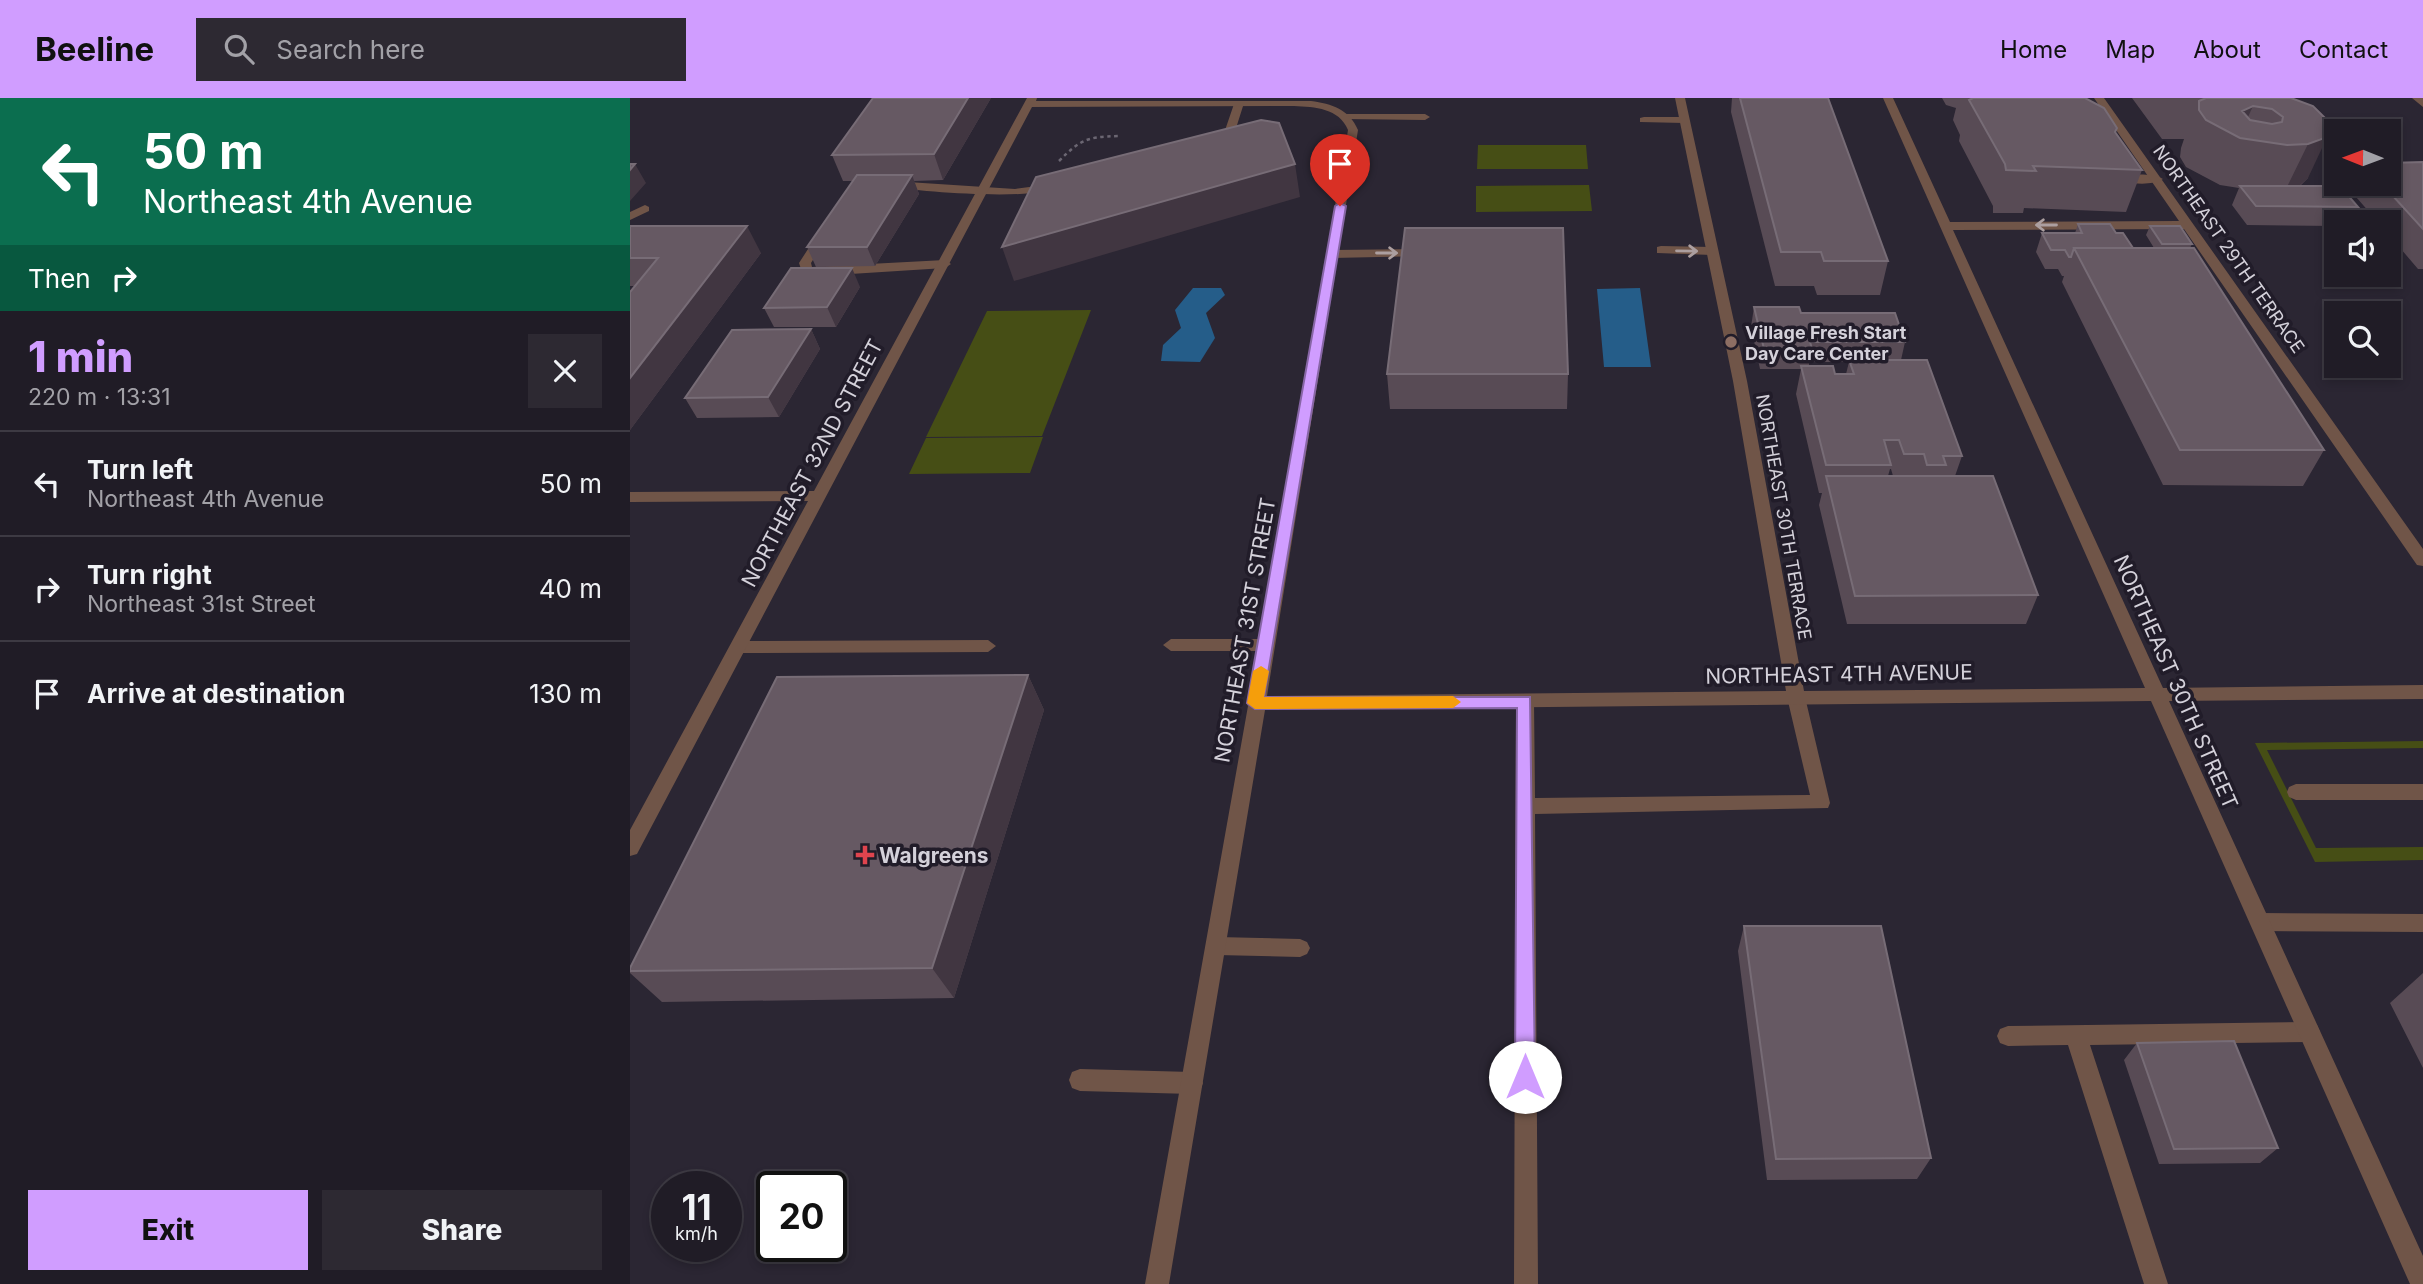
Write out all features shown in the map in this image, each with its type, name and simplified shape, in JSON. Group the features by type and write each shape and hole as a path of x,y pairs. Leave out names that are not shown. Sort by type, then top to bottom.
{"street":[{"name":"NORTHEAST 30TH TERRACE","path":"1525,806 1821,803 1796,697 1740,381 1680,98"},
{"name":"NORTHEAST 30TH STREET","path":"1888,98 2423,1284"},
{"name":"NORTHEAST 29TH TERRACE","path":"2099,98 2423,561"},
{"path":"2417,98 2423,104"},
{"path":"1031,101 1207,100 1304,103 1343,115 1425,117"},
{"name":"NORTHEAST 32ND STREET","path":"630,848 1031,101"},
{"path":"1203,150 1226,144 1239,103"},
{"name":"NORTHEAST 31ST STREET","path":"1157,1284 1217,946 1255,703 1352,135 1352,126 1343,115"},
{"path":"1644,120 1684,120"},
{"path":"2105,180 2125,184 2127,179 2157,179"},
{"path":"879,184 1026,192 1065,184"},
{"path":"630,216 645,209"},
{"path":"834,219 806,263 806,269 819,272 945,264"},
{"path":"1946,226 2188,225"},
{"path":"1661,250 1713,251"},
{"path":"1332,254 1442,253"},
{"path":"630,497 819,496"},
{"path":"1171,645 1266,645"},
{"path":"738,648 988,646"},
{"name":"NORTHEAST 4TH AVENUE","path":"1255,703 2423,692"},
{"path":"1525,702 1526,1284"},
{"path":"2295,792 2423,792"},
{"path":"2260,922 2423,923"},
{"path":"1217,946 1300,948"},
{"path":"2008,1035 2309,1032"},
{"path":"2076,1035 2156,1284"},
{"path":"1080,1080 1192,1083"}],"path":[{"path":"1052,164 1077,142 1091,137 1126,136"}],"green space":[{"path":"1478,145 1586,145 1588,169 1477,169"},
{"path":"1589,185 1592,211 1476,212 1476,186"},
{"path":"1091,310 1042,436 926,437 987,311"},
{"path":"1043,437 1030,473 909,474 926,438"},
{"path":"2423,741 2423,748 2267,750 2316,848 2423,847 2423,860 2315,862 2255,743"}],"water":[{"path":"1193,288 1221,288 1225,295 1206,313 1215,338 1200,362 1161,361 1163,345 1181,328 1175,310"},
{"path":"1640,288 1651,367 1604,367 1597,289"}],"building":[{"path":"873,98 968,98 934,154 832,155"},
{"path":"1740,98 1828,98 1888,261 1824,261 1821,252 1781,252"},
{"path":"2085,98 2104,108 2117,128 2115,132 2142,170 2033,166 2036,171 2006,170 1969,100"},
{"path":"2206,98 2291,98 2313,106 2326,119 2324,137 2308,144 2287,145 2240,138 2206,120 2199,110 2199,101","holes":["2253,106 2272,109 2283,117 2282,122 2272,124 2250,120 2242,111"]},
{"path":"1261,120 1279,123 1295,164 1002,247 1036,177"},
{"path":"2423,162 2423,229 2393,196 2401,196 2401,163"},
{"path":"857,175 912,175 867,247 807,247"},
{"path":"2240,186 2324,186 2324,196 2349,196 2358,207 2256,206"},
{"path":"2078,224 2110,224 2116,233 2123,233 2133,248 2074,248 2071,257 2065,250 2051,250 2042,233 2082,233"},
{"path":"630,226 747,226 630,378 630,292 658,258 630,258"},
{"path":"2150,226 2180,226 2192,244 2162,244"},
{"path":"1405,228 1563,228 1568,374 1387,374"},
{"path":"2074,248 2194,248 2324,450 2180,450"},
{"path":"791,268 852,268 827,307 764,308"},
{"path":"1754,307 1799,307 1801,313 1895,313 1905,342 1810,342 1812,349 1764,349"},
{"path":"811,329 768,397 685,398 732,330"},
{"path":"1849,360 1927,360 1962,456 1943,456 1946,465 1927,465 1924,454 1904,454 1899,440 1884,440 1891,465 1826,465 1801,366 1833,366 1835,374 1854,374"},
{"path":"1826,476 1993,476 2038,595 1855,596"},
{"name":"Walgreens","path":"1028,675 932,968 630,971 777,677"},
{"path":"1744,926 1881,926 1931,1158 1776,1159"},
{"path":"2234,1041 2278,1148 2174,1149 2137,1043"}],"slow traffic":[{"path":"1261,671 1255,703 1453,702"}],"place":[{"name":"Village Fresh Start Day Care Center","path":"1731,342"},
{"name":"Walgreens","path":"865,855"}],"route":[{"path":"1340,206 1255,703 1525,702 1525,1077"}]}
